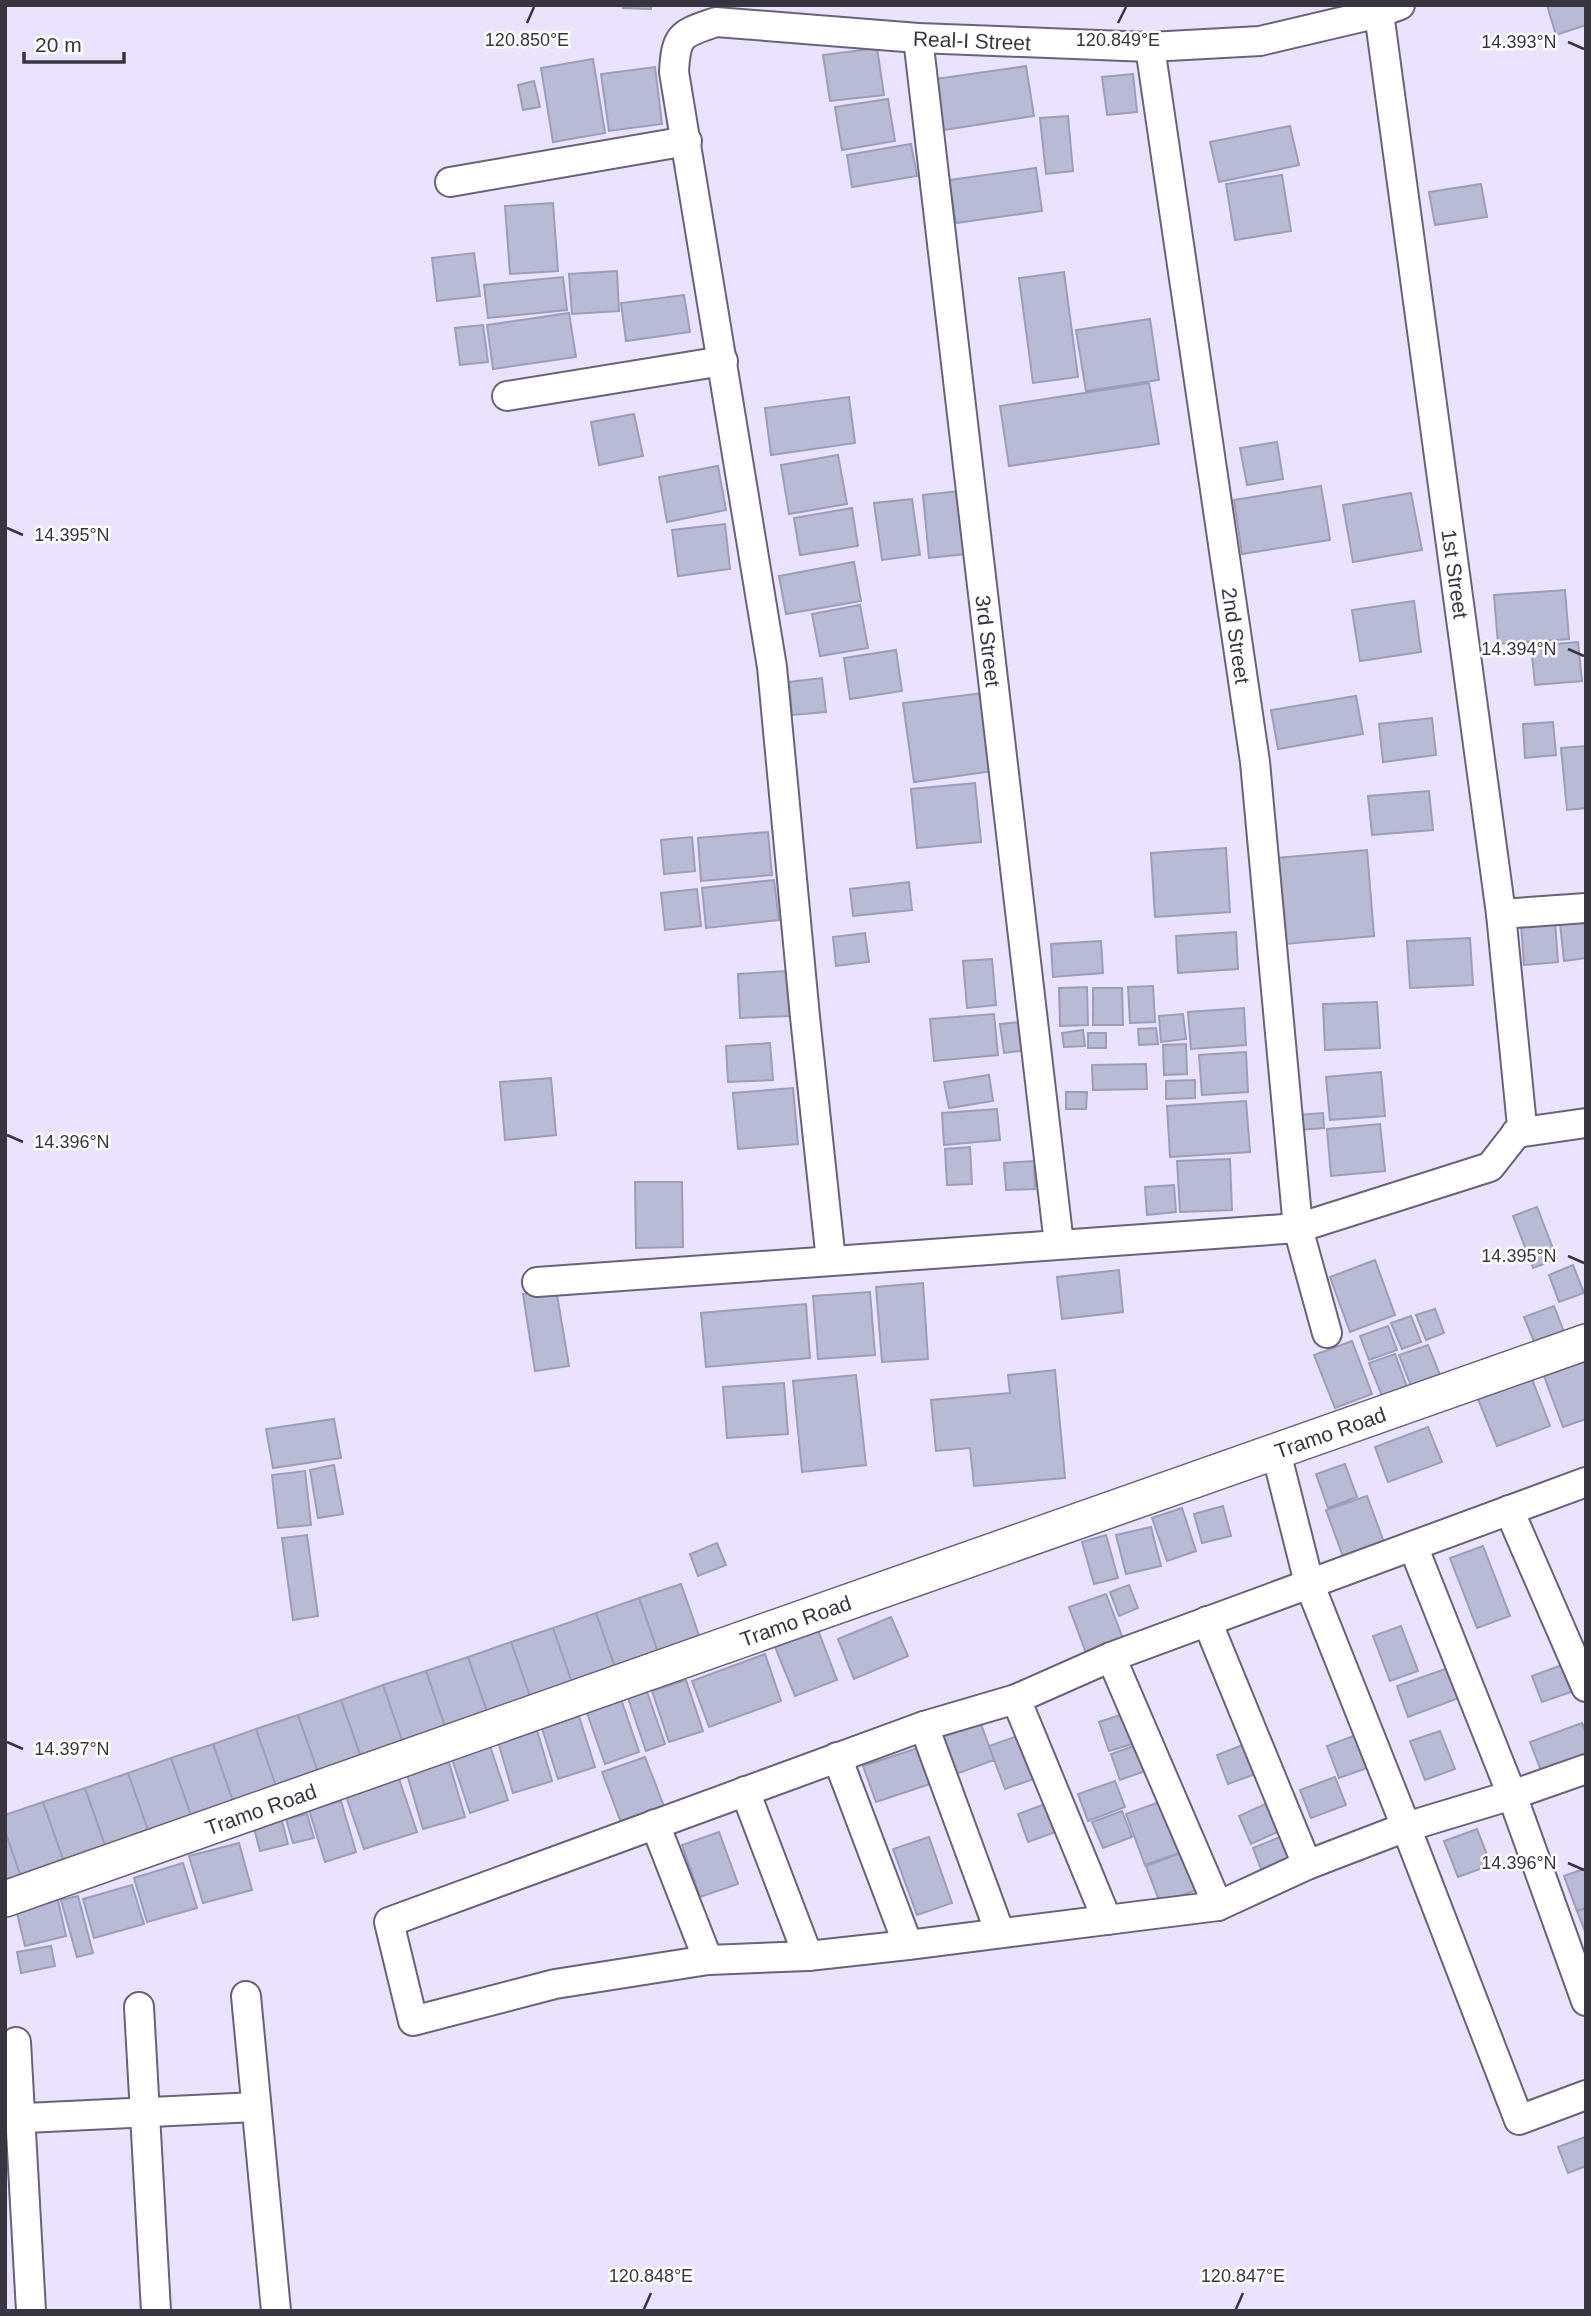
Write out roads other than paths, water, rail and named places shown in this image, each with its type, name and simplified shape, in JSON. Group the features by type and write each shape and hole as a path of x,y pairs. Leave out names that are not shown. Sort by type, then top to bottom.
{"street":[{"name":"Real-I Street","path":"687,141 674,72 675,48 687,32 716,22 918,38 1150,47 1260,41 1390,9"},
{"name":"1st Street","path":"1390,9 1501,914 1522,1126 1516,1133"},
{"name":"3rd Street","path":"918,38 1059,1244"},
{"name":"2nd Street","path":"1150,47 1255,762 1298,1228 1327,1333"},
{"path":"450,182 687,141 772,667 831,1261"},
{"path":"508,396 723,361"},
{"path":"1501,914 1586,908"},
{"path":"537,1282 1298,1228 1490,1167 1516,1133 1586,1124"},
{"name":"Tramo Road","path":"5,1899 1586,1342"},
{"path":"1276,1452 1309,1583 1519,2120 1586,2095"},
{"path":"1586,1482 1111,1657 1016,1699 924,1726 389,1922 413,2021 555,1984 708,1959 808,1956 1218,1906 1307,1865 1406,1827 1586,1769"},
{"path":"1509,1510 1586,1687"},
{"path":"1413,1546 1512,1795 1586,2001"},
{"path":"1207,1621 1307,1865"},
{"path":"1111,1657 1218,1906"},
{"path":"1016,1699 1107,1920"},
{"path":"924,1726 1000,1933"},
{"path":"837,1757 908,1945"},
{"path":"745,1791 808,1956"},
{"path":"655,1824 708,1959"},
{"path":"246,1996 276,2311"},
{"path":"139,2007 156,2311"},
{"path":"16,2042 13,2119 30,2311"},
{"path":"13,2119 256,2107"}]}
